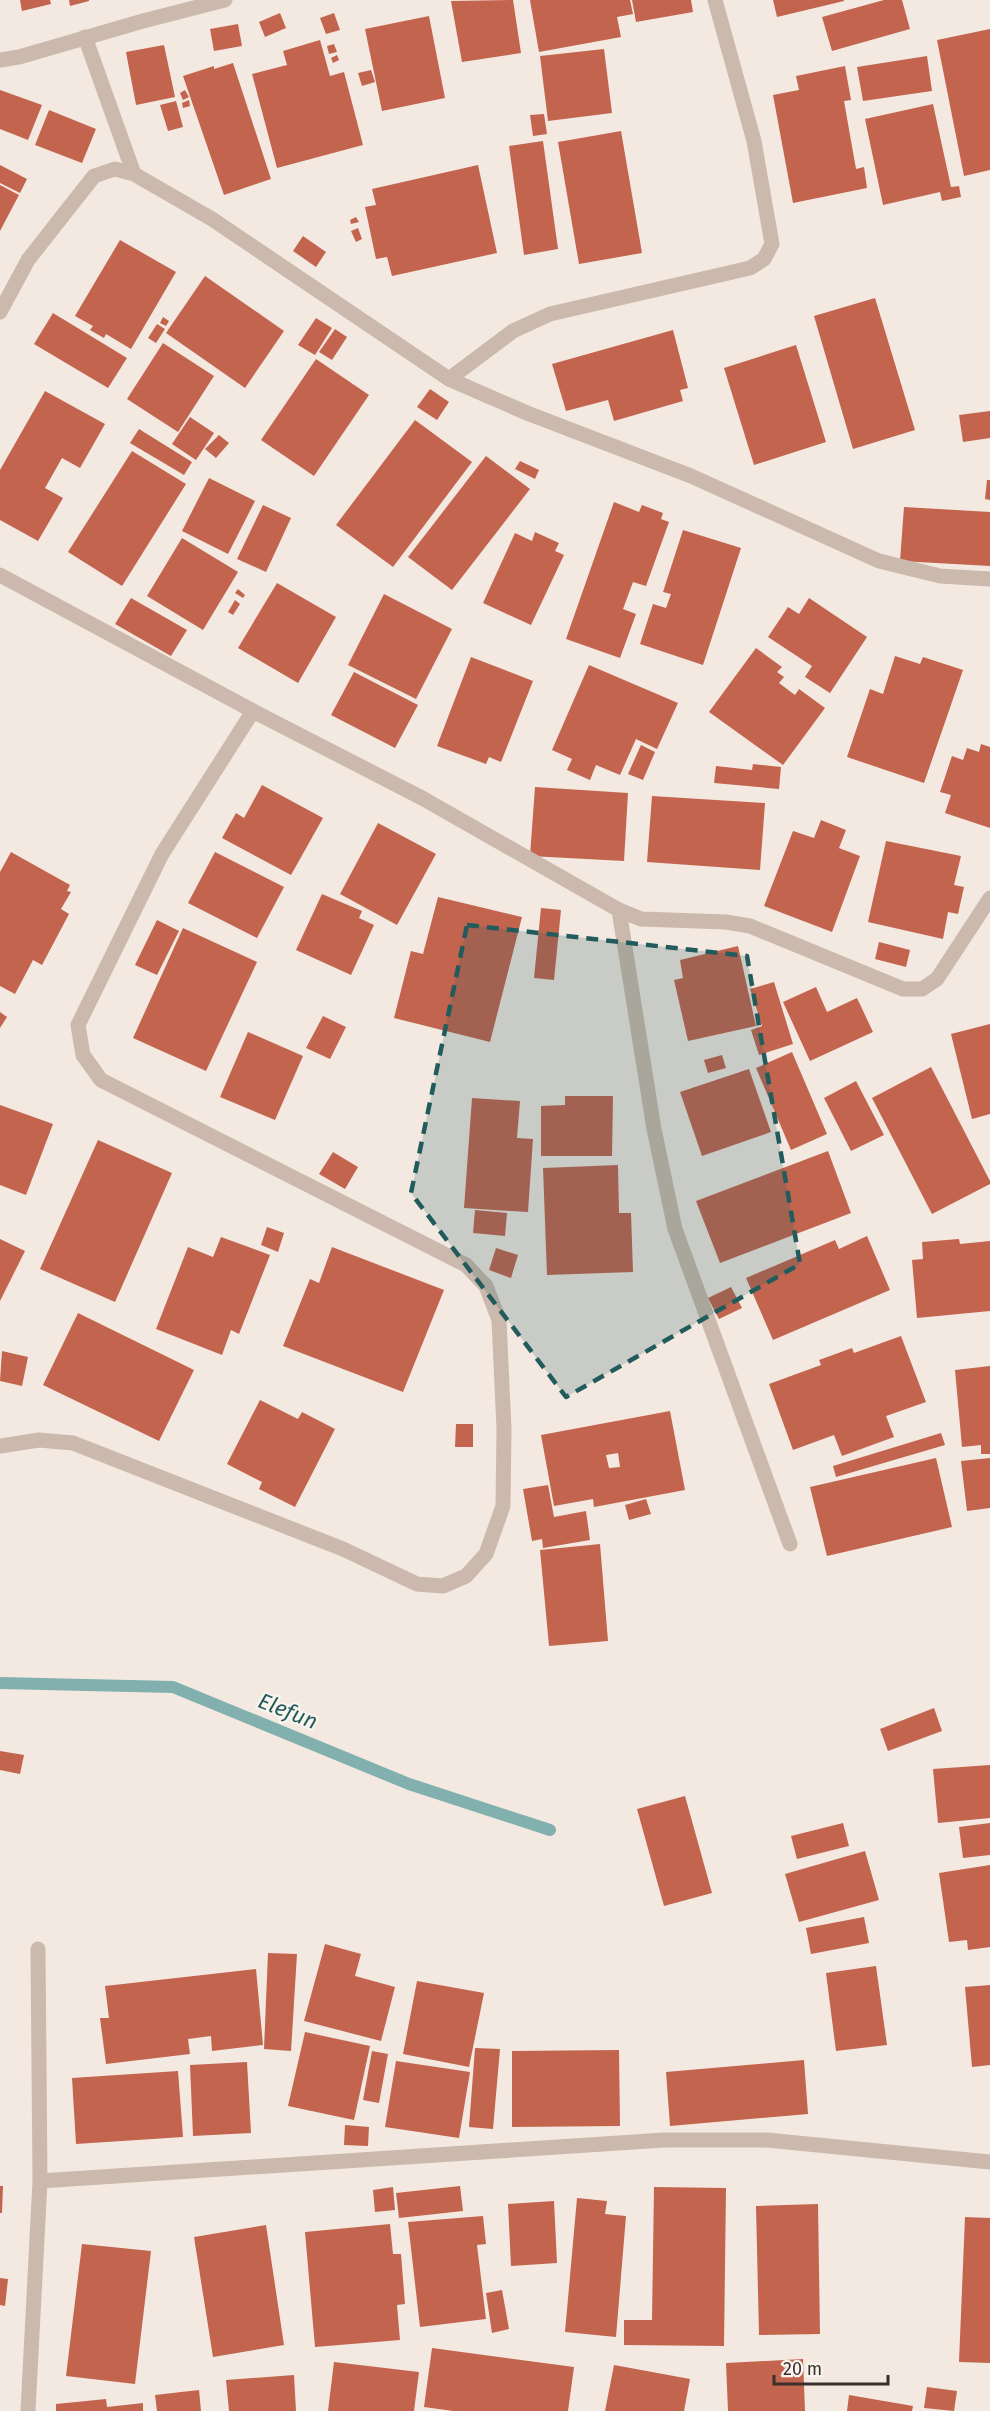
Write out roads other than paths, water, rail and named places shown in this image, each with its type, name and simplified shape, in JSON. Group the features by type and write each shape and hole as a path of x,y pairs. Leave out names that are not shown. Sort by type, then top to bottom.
{"street":[{"path":"0,60 20,57 85,37 225,0"},
{"path":"450,379 513,331 550,314 750,268 764,259 772,244 754,141 715,0"},
{"path":"85,37 134,174"},
{"path":"0,312 28,260 94,176 116,169 134,174 212,219 450,379 527,413 691,476 879,561 940,576 990,579"},
{"path":"0,575 253,711 422,798 619,910 641,919 726,922 750,926 903,989 922,989 937,979 990,898"},
{"path":"0,1446 39,1440 73,1443 343,1549 417,1584 443,1586 466,1576 486,1554 503,1506 504,1429 499,1320 486,1286 466,1265 101,1080 83,1055 78,1025 162,854 253,711"},
{"path":"619,910 654,1129 675,1229 790,1544"},
{"path":"28,2411 40,2181 38,1948"},
{"path":"40,2181 664,2140 767,2140 990,2162"}],"waterway":[{"name":"Elefun","path":"0,1683 173,1687 409,1784 550,1830"}]}
